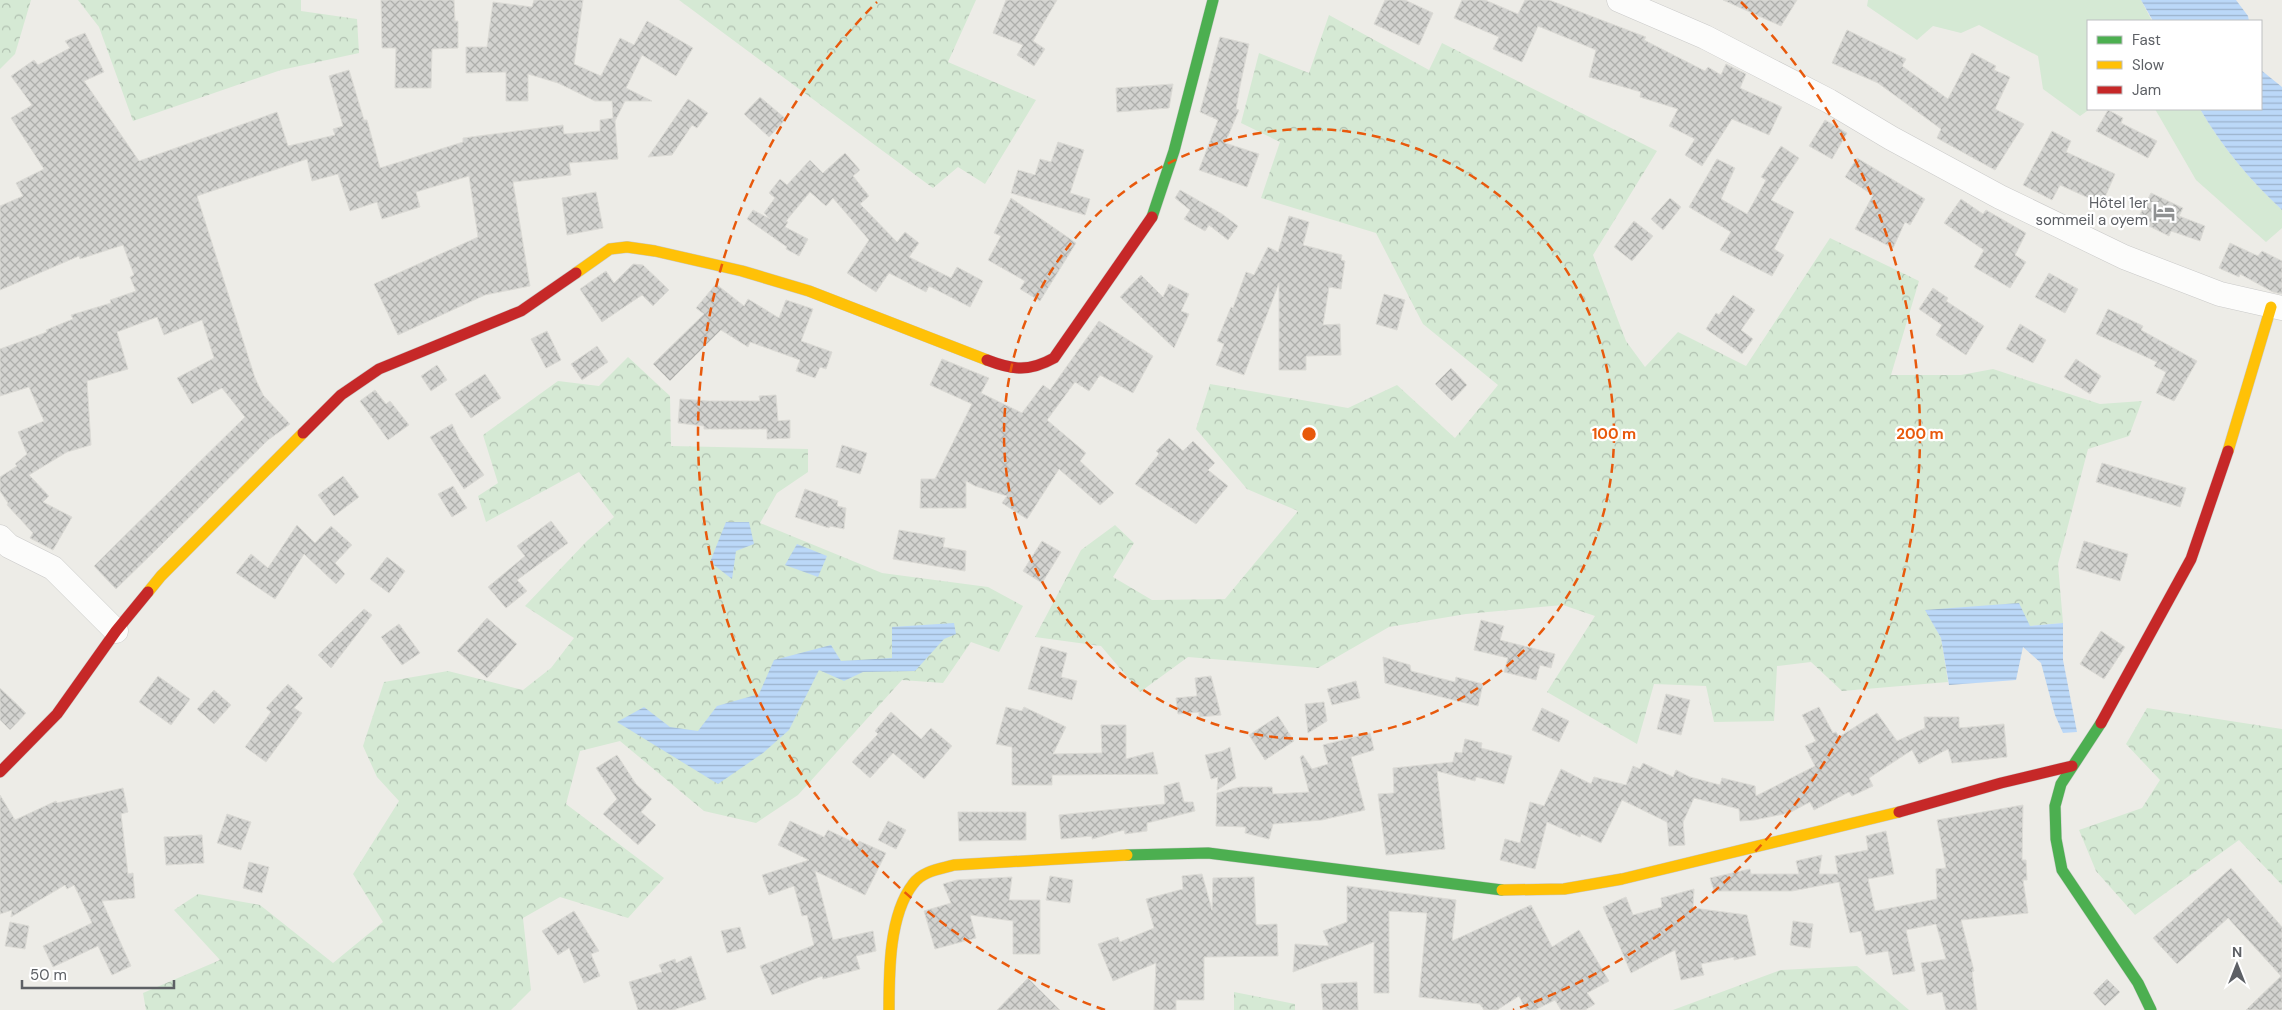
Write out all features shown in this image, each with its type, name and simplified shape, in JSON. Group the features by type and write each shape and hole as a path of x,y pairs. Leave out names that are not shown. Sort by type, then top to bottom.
{"street":[{"path":"0,772 57,714 116,631 167,570 341,395 379,369 440,346 521,311 610,249 627,247 655,250 809,291 998,364 1018,368 1036,368 1054,358 1151,220 1174,151 1213,0"},
{"path":"1619,0 1705,37 1829,101 1891,138 2000,196 2124,257 2220,294 2277,307 2191,559 2124,684 2092,739 2061,784 2055,806 2056,839 2062,870 2138,983 2151,1010"},
{"path":"0,537 9,546 52,568 116,631"},
{"path":"889,1010 889,979 895,920 913,883 928,872 954,865 1110,856 1208,854 1504,890 1564,889 1622,879 1892,814 2001,783 2072,766"}],"green space":[{"path":"0,0 31,0 15,54 0,69"},
{"path":"78,0 301,0 301,11 357,19 359,53 281,70 133,121 99,27"},
{"path":"679,0 976,0 948,62 1036,100 985,184 958,167 933,188"},
{"path":"1868,0 2141,0 2151,20 2087,20 2087,110 2089,110 2080,116 2043,89 2038,56 1979,25 1961,33 1933,26 1917,40 1867,6"},
{"path":"1329,15 1429,70 1442,43 1657,151 1593,255 1626,341 1645,367 1678,332 1746,366 1830,238 1919,281 1891,375 1961,375 1993,369 2100,404 2142,401 2129,436 2088,449 2058,564 2063,623 2030,626 1926,610 1941,638 1948,682 1842,691 1811,662 1777,666 1774,721 1714,722 1706,686 1654,684 1637,744 1547,692 1595,616 1563,605 1466,614 1389,627 1318,668 1188,657 1140,692 1101,646 1035,637 1081,550 1115,525 1134,543 1113,577 1152,600 1225,599 1298,511 1247,489 1196,429 1210,384 1348,408 1397,385 1455,438 1498,385 1423,324 1376,233 1261,198 1280,142 1241,123 1259,53 1309,73"},
{"path":"2156,110 2201,110 2237,162 2282,210 2282,228 2266,242 2196,180"},
{"path":"628,357 670,396 671,446 808,449 808,472 777,493 760,523 882,573 988,587 1023,606 999,652 971,642 943,683 902,680 798,795 756,823 704,811 620,741 580,751 566,804 664,878 628,918 560,897 523,918 531,990 511,1010 146,1010 143,993 220,960 174,910 198,894 260,905 333,963 383,922 353,874 399,801 377,777 363,746 384,682 448,671 523,690 551,668 574,638 525,606 587,541 614,517 579,472 486,522 478,496 498,483 483,435 558,381 599,386"},
{"path":"2147,708 2282,729 2282,885 2239,840 2135,915 2096,871 2079,830 2142,808 2160,780 2126,744"},
{"path":"1857,966 1909,1010 1673,1010 1781,970"},
{"path":"1234,992 1295,1004 1295,1010 1234,1010"}],"water":[{"path":"2141,0 2236,0 2249,20 2152,20"},
{"path":"2262,71 2282,87 2282,210 2237,162 2201,110 2262,110"},
{"path":"726,522 749,522 754,544 736,551 732,579 710,562"},
{"path":"797,544 827,556 818,577 785,565"},
{"path":"2019,603 2030,626 2063,623 2063,660 2077,732 2063,733 2055,715 2041,663 2023,647 2016,680 1949,685 1941,638 1925,610"},
{"path":"954,623 956,634 944,639 915,671 863,672 844,681 819,670 789,730 763,753 718,784 617,722 644,707 670,727 698,731 717,706 759,694 774,660 831,645 841,661 892,658 892,627"}],"building":[{"path":"381,0 454,0 455,21 458,21 458,48 432,49 431,88 395,88 396,48 382,48"},
{"path":"534,0 583,0 574,64 601,76 620,38 634,45 647,21 693,48 676,76 642,55 626,88 652,101 625,101 615,121 618,159 569,163 571,175 513,182 530,286 485,295 398,335 374,284 478,237 469,176 416,192 420,207 382,219 377,202 350,211 338,174 312,181 307,159 197,196 255,378 263,395 290,424 268,440 116,589 94,566 245,417 222,388 192,404 177,378 214,358 202,320 164,335 157,317 117,332 128,369 87,381 91,445 67,452 29,475 49,496 43,502 72,517 53,550 30,538 33,533 7,505 8,503 0,491 0,477 17,466 15,464 27,454 18,432 44,421 29,387 0,396 0,349 47,332 46,330 73,319 71,315 111,303 110,300 136,291 130,277 134,275 123,245 80,259 79,256 0,290 0,206 23,196 16,183 44,169 11,118 32,105 11,76 34,60 38,65 70,48 65,41 85,33 104,72 84,81 139,161 277,112 288,146 335,135 333,129 343,126 329,76 349,70 364,120 367,120 380,168 463,142 463,138 563,125 564,134 600,131 600,120 613,118 612,101 595,101 558,83 528,74 528,101 506,101 506,72 466,73 466,47 487,47 493,2 532,7"},
{"path":"1006,0 1057,0 1033,41 1045,49 1034,66 1017,55 1023,45 993,33"},
{"path":"1385,0 1405,0 1433,13 1419,45 1374,24"},
{"path":"1462,0 1485,0 1518,14 1525,0 1549,0 1646,37 1644,40 1705,71 1708,67 1721,75 1726,64 1746,74 1740,88 1782,107 1769,135 1732,119 1702,166 1685,155 1695,139 1669,126 1678,109 1640,97 1641,92 1589,77 1596,50 1538,26 1522,62 1493,49 1499,37 1454,18"},
{"path":"1723,0 1797,0 1781,26"},
{"path":"1847,30 1906,59 1902,66 1948,99 1972,53 1996,66 1994,70 2010,77 1995,109 2024,124 1995,170 1937,138 1941,129 1878,83 1832,63"},
{"path":"1220,37 1249,44 1236,109 1239,110 1225,143 1259,154 1247,187 1199,170 1218,120 1200,112"},
{"path":"1173,84 1169,108 1117,112 1116,88"},
{"path":"760,97 786,119 769,137 744,114"},
{"path":"688,99 708,113 697,128 692,125 672,155 648,157"},
{"path":"2108,110 2123,118 2121,123 2157,141 2148,158 2096,131"},
{"path":"1825,120 1847,133 1832,159 1809,146"},
{"path":"2052,131 2071,141 2066,152 2115,174 2102,204 2060,185 2052,200 2023,185"},
{"path":"1058,142 1084,150 1070,193 1090,199 1085,215 1011,193 1018,170 1035,175 1040,159 1051,162"},
{"path":"1781,146 1799,158 1771,200 1794,212 1774,249 1784,255 1772,276 1720,250 1731,232 1689,207 1717,159 1735,168 1721,199 1747,214 1766,180 1761,177"},
{"path":"845,153 860,170 853,176 869,196 860,204 897,242 905,232 919,243 909,257 951,278 957,267 983,281 970,307 929,286 926,292 889,273 876,292 847,273 869,240 833,198 826,206 810,192 786,221 788,222 785,227 808,239 799,256 786,249 787,247 747,219 753,210 770,219 764,213 775,198 769,193 780,179 787,185 810,160 823,173"},
{"path":"1857,158 1925,199 1910,225 1905,222 1893,248 1855,229 1873,195 1845,177"},
{"path":"1180,190 1222,214 1238,226 1228,240 1209,225 1205,231 1184,219 1190,210 1175,198"},
{"path":"596,192 603,228 567,235 562,198"},
{"path":"2151,193 2183,208 2179,216 2205,226 2200,241 2171,231 2169,236 2137,220"},
{"path":"1011,198 1076,243 1040,301 1020,289 1025,281 988,260 1001,236 994,233"},
{"path":"1670,198 1681,207 1663,230 1651,219"},
{"path":"1961,199 1983,214 1986,210 2026,233 2015,255 2026,262 2010,288 1974,267 1984,250 1944,223"},
{"path":"1289,216 1309,222 1303,245 1342,255 1341,260 1345,261 1341,289 1329,287 1323,325 1340,324 1341,355 1306,356 1306,370 1279,370 1279,283 1244,375 1216,365 1224,344 1217,341 1231,307 1233,308 1246,272 1254,275 1268,247 1278,252"},
{"path":"1634,221 1653,236 1632,261 1614,247"},
{"path":"2230,243 2258,256 2262,251 2282,261 2282,294 2273,292 2240,274 2239,277 2219,268"},
{"path":"633,264 643,265 669,290 653,306 642,295 602,322 580,289 606,271 614,283"},
{"path":"2049,273 2078,289 2065,313 2035,297"},
{"path":"1141,275 1163,297 1169,284 1189,294 1181,311 1189,314 1174,348 1120,297"},
{"path":"716,284 744,306 748,299 779,318 786,300 813,309 801,341 832,352 826,369 820,367 815,378 796,371 800,360 750,342 748,347 721,330 670,381 653,364 704,314 696,308"},
{"path":"1933,288 1948,298 1946,301 1984,326 1966,355 1936,335 1942,325 1919,309"},
{"path":"1384,294 1405,300 1397,330 1376,324"},
{"path":"1733,295 1755,310 1741,330 1753,339 1742,354 1706,329 1716,313 1719,315"},
{"path":"2108,309 2143,326 2141,330 2197,361 2174,401 2156,393 2166,372 2154,366 2157,362 2096,334"},
{"path":"1099,321 1153,356 1133,393 1100,375 1089,391 1075,382 1047,420 1086,453 1080,461 1114,493 1100,505 1059,469 1027,519 1002,503 1007,496 975,486 966,481 966,508 920,508 921,479 935,479 972,404 930,385 942,359 989,378 981,393 1022,413 1043,385 1050,390"},
{"path":"2020,324 2046,340 2033,363 2006,349"},
{"path":"547,331 561,360 546,368 531,339"},
{"path":"597,346 608,362 582,380 571,364"},
{"path":"2076,359 2101,376 2090,394 2064,377"},
{"path":"437,365 447,380 431,391 421,376"},
{"path":"1451,368 1467,385 1452,401 1435,384"},
{"path":"485,374 501,398 471,418 455,394"},
{"path":"375,390 386,404 390,401 409,425 388,440 360,401"},
{"path":"776,395 778,421 790,420 790,438 767,439 767,429 704,429 704,426 678,423 680,399 760,401 759,396"},
{"path":"452,424 459,439 484,475 464,489 430,437"},
{"path":"1169,438 1183,451 1193,441 1215,463 1208,470 1228,486 1196,524 1135,484 1159,454 1156,451"},
{"path":"842,445 867,453 860,474 836,467"},
{"path":"2102,463 2186,488 2180,507 2096,482"},
{"path":"343,476 359,497 334,516 318,495"},
{"path":"453,486 467,508 452,517 438,494"},
{"path":"805,489 838,501 837,506 846,508 844,529 830,526 829,528 795,517"},
{"path":"551,521 568,543 517,580 527,591 506,608 488,587 525,556 517,546"},
{"path":"297,525 315,543 331,526 352,545 335,563 345,574 336,584 304,554 275,599 236,573 251,554 268,568"},
{"path":"899,530 945,538 943,547 966,551 965,571 893,559"},
{"path":"1042,541 1061,552 1042,583 1023,571"},
{"path":"2084,541 2128,554 2120,581 2076,568"},
{"path":"387,557 405,571 389,593 370,579"},
{"path":"364,609 372,615 331,668 318,655"},
{"path":"487,618 517,644 487,678 457,651"},
{"path":"1481,620 1504,626 1500,640 1555,654 1551,668 1540,665 1536,680 1504,672 1508,658 1474,650"},
{"path":"399,624 420,653 402,665 381,637"},
{"path":"2101,631 2125,647 2104,679 2080,664"},
{"path":"1041,646 1067,653 1061,677 1077,681 1072,700 1028,689"},
{"path":"1383,657 1410,665 1411,671 1455,682 1456,677 1483,684 1478,706 1385,683"},
{"path":"158,676 190,699 171,725 139,702"},
{"path":"1211,676 1221,715 1199,717 1199,712 1178,714 1176,698 1197,696 1195,678"},
{"path":"1356,681 1360,698 1332,705 1327,689"},
{"path":"288,684 303,698 294,708 302,713 266,762 245,747 271,712 266,708"},
{"path":"0,688 26,713 10,730 0,720"},
{"path":"214,690 231,705 214,724 197,709"},
{"path":"1666,694 1690,700 1681,735 1657,729"},
{"path":"1324,702 1327,721 1308,733 1305,704"},
{"path":"1006,707 1022,711 1024,707 1066,727 1053,754 1102,753 1101,725 1126,725 1126,759 1153,752 1158,774 1052,775 1052,785 1012,785 1012,747 996,744"},
{"path":"1819,707 1833,733 1836,732 1839,737 1877,713 1897,741 1925,728 1924,717 1959,717 1959,728 2004,724 2007,757 1952,763 1948,749 1919,764 1912,750 1869,778 1873,786 1852,796 1849,792 1814,810 1810,802 1789,813 1754,820 1740,821 1739,809 1694,798 1683,822 1685,845 1669,846 1667,822 1622,800 1601,843 1581,834 1580,837 1547,822 1535,869 1500,860 1505,839 1520,843 1530,802 1544,806 1561,769 1591,784 1594,777 1626,785 1633,766 1640,769 1643,763 1673,777 1676,770 1690,777 1720,785 1722,778 1755,786 1756,796 1815,766 1805,746 1816,741 1802,715"},
{"path":"1542,708 1569,721 1559,742 1532,730"},
{"path":"891,712 921,739 931,728 952,746 924,779 893,753 870,778 852,762 878,734 875,731"},
{"path":"1278,716 1294,741 1265,760 1249,735"},
{"path":"1370,733 1374,750 1351,757 1365,810 1322,820 1273,824 1269,839 1245,833 1246,827 1216,826 1217,793 1240,787 1272,787 1273,794 1309,792 1300,757 1303,755 1312,769 1328,764 1323,745"},
{"path":"1465,739 1482,743 1481,748 1512,756 1504,784 1476,777 1475,781 1437,771 1445,849 1386,855 1378,794 1394,793 1393,768 1453,762 1455,752 1462,753"},
{"path":"1230,747 1236,778 1217,790 1218,777 1211,779 1205,755 1223,751"},
{"path":"617,755 636,784 652,799 641,812 656,825 638,845 603,814 617,799 596,768"},
{"path":"1179,782 1184,802 1193,802 1195,811 1147,823 1147,831 1125,834 1124,830 1092,839 1092,836 1061,839 1059,815 1165,804 1164,786"},
{"path":"123,788 128,812 121,814 128,874 133,873 135,898 102,901 131,966 112,975 98,946 53,967 43,946 92,923 74,885 67,889 65,885 11,917 12,910 0,914 0,795 15,820 56,801 57,803"},
{"path":"2023,805 2022,860 2026,860 2027,880 2023,880 2028,913 1961,920 1974,971 1972,972 1977,1010 1946,1010 1942,992 1927,995 1921,963 1946,959 1936,924 1906,930 1915,971 1893,975 1888,951 1866,955 1861,931 1850,933 1839,882 1792,891 1714,891 1710,878 1750,869 1751,874 1799,874 1796,861 1822,855 1819,874 1838,874 1835,856 1868,850 1866,836 1886,831 1894,874 1868,879 1875,911 1937,899 1936,869 1946,868 1937,820"},
{"path":"958,812 1026,812 1026,840 959,841"},
{"path":"227,814 251,822 241,850 217,843"},
{"path":"790,821 824,837 828,830 857,844 859,841 886,853 865,895 815,871 833,940 873,931 876,951 856,956 860,969 823,979 822,976 772,995 760,966 814,945 807,915 802,916 794,886 769,895 762,875 809,860 778,845"},
{"path":"888,821 906,830 896,849 878,840"},
{"path":"202,835 204,863 166,865 164,837"},
{"path":"249,862 269,867 262,893 243,888"},
{"path":"2231,868 2282,927 2282,1010 2246,1010 2281,976 2228,918 2177,964 2153,938"},
{"path":"1202,874 1212,910 1213,878 1254,877 1256,925 1277,924 1278,956 1204,957 1204,1000 1176,1000 1176,1010 1154,1010 1156,963 1113,981 1098,944 1118,937 1120,942 1154,928 1146,899 1183,889 1182,876"},
{"path":"1050,876 1073,880 1070,903 1046,900"},
{"path":"1012,877 1009,900 1040,900 1040,954 1013,954 1013,921 970,915 976,938 935,949 924,911 951,903 943,884 957,880"},
{"path":"1347,886 1456,900 1452,941 1531,905 1552,947 1579,930 1609,981 1587,993 1595,1004 1585,1010 1561,1010 1555,1000 1535,1010 1526,1010 1519,996 1497,1010 1484,1010 1480,1004 1419,997 1427,913 1389,911 1389,993 1374,993 1374,942 1293,972 1295,944 1329,946 1323,931 1347,922"},
{"path":"1694,889 1693,908 1747,915 1756,955 1734,960 1734,957 1701,964 1704,975 1681,980 1675,950 1631,973 1603,907 1626,897 1633,915 1662,907 1661,898"},
{"path":"574,911 599,951 591,954 600,976 584,983 569,948 558,955 542,931"},
{"path":"1793,921 1813,924 1810,948 1790,945"},
{"path":"10,922 29,926 25,949 5,946"},
{"path":"740,927 746,948 727,953 721,931"},
{"path":"691,956 706,999 673,1010 638,1010 629,982 662,972 659,965 675,959 676,963"},
{"path":"1028,978 1060,1010 997,1010"},
{"path":"2107,979 2120,992 2105,1006 2093,993"},
{"path":"1357,982 1358,1010 1323,1010 1321,984"}],"traffic: fast":[{"path":"1152,217 1174,151 1213,0"},
{"path":"2101,723 2061,784 2055,806 2056,839 2062,870 2138,983 2151,1010"},
{"path":"1127,855 1208,853 1502,890"}],"traffic: slow":[{"path":"576,273 610,249 627,247 655,251 742,271 809,291 987,360"},
{"path":"2228,451 2271,307"},
{"path":"148,592 161,576 303,433"},
{"path":"1502,890 1564,889 1622,879 1899,812"},
{"path":"889,1010 890,962 895,927 905,897 913,884 921,876 954,865 1127,855"}],"traffic: jam":[{"path":"987,360 1005,366 1021,368 1037,366 1054,358 1152,217"},
{"path":"303,433 341,395 379,369 521,311 576,273"},
{"path":"2101,723 2191,559 2228,451"},
{"path":"0,772 57,714 116,631 148,592"},
{"path":"1899,812 2001,783 2072,766"}],"place":[{"name":"Hôtel 1er sommeil a oyem","path":"2164,212"}]}
